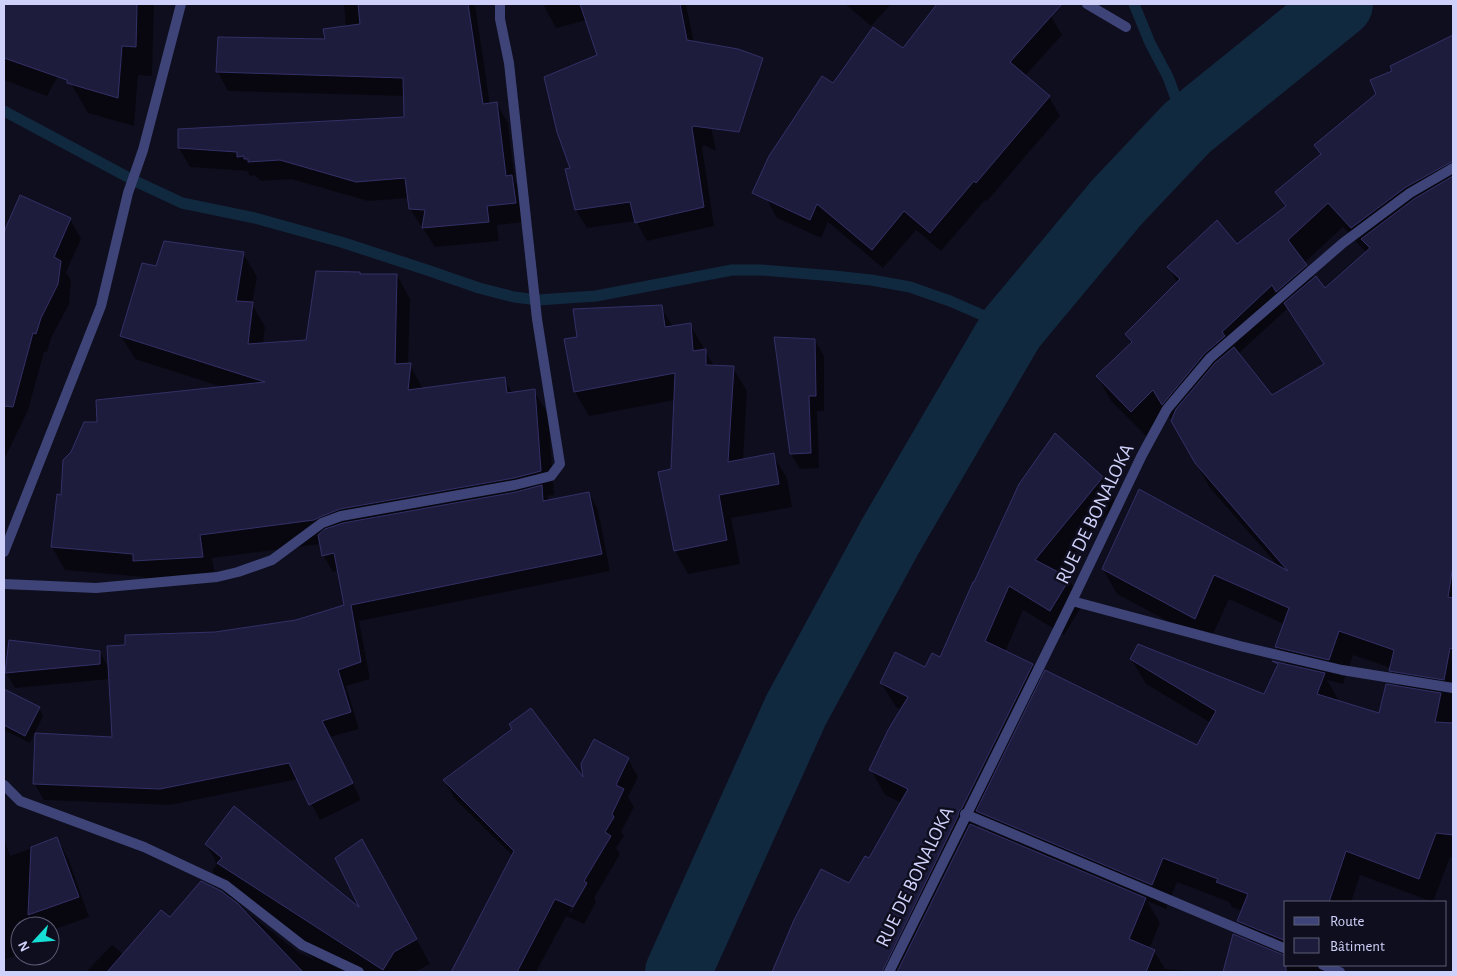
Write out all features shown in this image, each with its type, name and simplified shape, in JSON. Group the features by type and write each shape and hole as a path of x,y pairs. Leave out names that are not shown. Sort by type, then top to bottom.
{"street":[{"path":"4,552 101,306 128,193 143,150 181,4"},
{"path":"4,584 96,588 217,577 272,560 322,523 341,516 515,485 551,476 560,464 537,319 509,63 500,19 500,4"},
{"path":"1087,4 1126,27"},
{"name":"RUE DE BONALOKA","path":"889,972 965,814 1167,409 1210,358 1343,243 1410,194 1453,168"},
{"path":"1072,601 1240,646 1342,670 1453,688"},
{"path":"4,785 20,801 144,847 225,885 302,945 359,972"},
{"path":"965,814 1284,948"},
{"path":"1325,966 1340,972"}],"building":[{"path":"4,4 137,4 136,47 122,46 118,98 67,83 67,80 4,58"},
{"path":"358,4 468,4 483,104 497,102 506,176 512,175 516,203 487,206 489,222 422,228 425,210 409,209 405,178 356,182 280,160 248,162 248,159 244,159 244,156 237,157 237,152 178,148 178,129 404,117 403,78 216,72 218,37 325,39 323,29 360,24"},
{"path":"580,4 680,4 687,40 738,49 763,58 739,132 693,126 692,128 704,207 635,223 630,202 575,210 565,169 570,168 557,132 544,77 597,55"},
{"path":"937,4 1062,4 1010,62 1050,96 976,183 974,181 930,233 904,211 872,250 817,204 810,220 752,193 769,156 822,76 833,83 873,27 903,48"},
{"path":"1453,35 1453,161 1406,187 1351,228 1328,203 1288,240 1307,265 1276,292 1272,285 1222,332 1225,336 1205,353 1162,405 1153,390 1131,412 1096,376 1132,342 1125,334 1180,279 1167,267 1217,220 1237,244 1286,206 1275,192 1321,154 1314,145 1376,94 1370,80 1392,71 1390,66"},
{"path":"1453,176 1453,566 1448,597 1453,598 1453,649 1450,648 1444,680 1389,671 1394,650 1339,631 1329,660 1275,647 1289,608 1214,575 1195,619 1102,569 1139,489 1288,571 1195,463 1171,421 1176,409 1215,363 1234,347 1272,395 1324,364 1284,303 1316,276 1325,288 1370,248 1361,239 1414,199"},
{"path":"20,195 71,218 54,257 61,261 58,284 41,318 36,334 33,333 13,407 4,406 4,232"},
{"path":"164,241 244,252 236,301 253,302 248,344 306,340 316,271 397,274 395,364 411,363 408,390 505,377 507,393 535,389 541,471 514,478 340,509 314,520 200,535 203,557 133,561 133,554 51,547 57,494 61,495 63,460 71,452 84,422 97,422 96,400 265,382 120,336 142,263 156,266"},
{"path":"662,305 665,327 691,323 693,351 706,349 706,365 734,366 728,462 774,453 779,484 719,495 727,540 674,551 658,472 671,469 675,373 574,392 564,339 577,337 573,309"},
{"path":"774,337 815,339 816,396 809,396 811,453 790,454"},
{"path":"1055,433 1103,477 1035,560 1070,578 1050,611 1009,586 985,641 1033,664 959,811 882,972 772,972 794,920 821,869 849,883 865,856 869,858 908,789 869,770 888,730 908,697 880,683 895,652 925,667 932,653 940,657 1019,484"},
{"path":"542,485 543,501 589,492 602,554 351,605 361,662 338,670 351,712 322,721 353,783 309,805 289,763 160,789 33,784 35,733 112,737 107,646 125,645 125,635 215,632 296,620 344,605 334,553 322,556 318,535 325,529 343,523 516,492"},
{"path":"9,640 100,651 100,664 5,673"},
{"path":"1138,644 1264,694 1278,664 1272,661 1325,673 1317,694 1379,713 1386,684 1441,693 1435,722 1453,723 1453,835 1436,833 1419,879 1346,851 1329,901 1284,901 1284,940 1237,921 1248,894 1216,882 1218,879 1163,858 1152,885 976,811 1045,670 1197,745 1216,711 1130,659"},
{"path":"4,689 40,707 25,736 4,725"},
{"path":"531,708 583,777 581,764 594,739 629,758 616,785 624,789 612,814 614,817 605,832 611,836 584,881 587,883 573,907 555,899 517,972 451,972 514,851 443,780 512,729 509,724"},
{"path":"234,806 359,907 335,858 362,839 417,939 394,952 383,970 217,863 222,858 205,844"},
{"path":"970,824 1146,898 1129,939 1155,950 1146,972 897,972"},
{"path":"57,837 79,897 28,915 31,847"},
{"path":"201,881 221,891 237,903 303,972 107,972 161,910 170,917"},
{"path":"1233,934 1284,955 1284,966 1286,966 1286,972 1223,972"}],"waterway":[{"path":"1134,4 1150,43 1168,77 1187,128"},
{"path":"678,972 796,710 891,535 1012,328 1117,202 1187,128 1340,4"},
{"path":"4,111 135,181 182,203 255,218 341,242 479,288 514,297 538,300 596,296 732,270 761,270 871,280 910,287 950,301 1012,328"}]}
